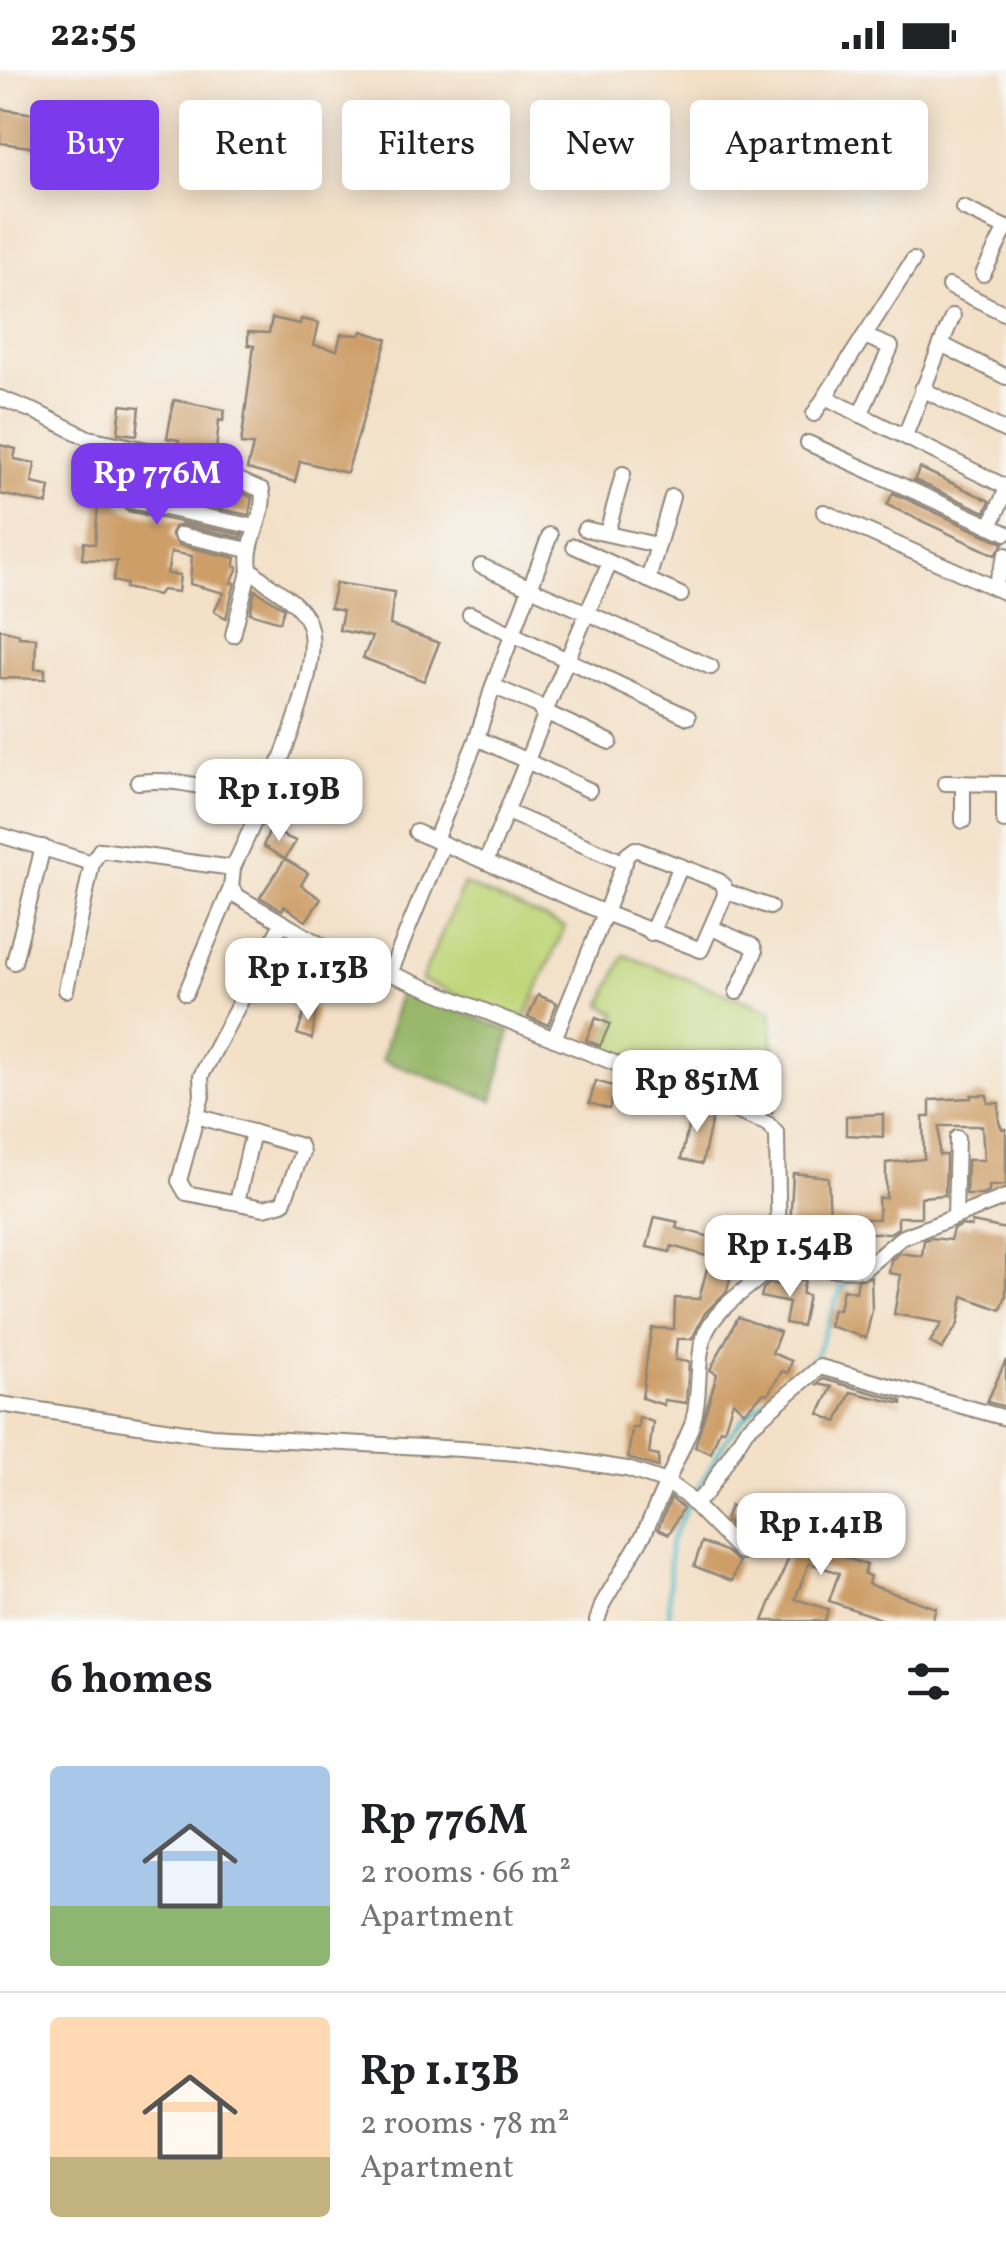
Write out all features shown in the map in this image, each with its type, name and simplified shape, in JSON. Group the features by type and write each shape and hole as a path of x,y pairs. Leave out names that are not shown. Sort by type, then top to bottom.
{"street":[{"path":"963,208 1006,228 983,274"},
{"path":"814,414 913,260"},
{"path":"949,286 1006,314"},
{"path":"905,436 952,316"},
{"path":"860,414 892,347 864,336"},
{"path":"941,344 1006,376"},
{"path":"922,389 1006,432"},
{"path":"825,396 1006,489 990,526"},
{"path":"0,398 100,443 187,458 260,487 264,501 249,550 250,568 233,635"},
{"path":"808,443 1006,533"},
{"path":"607,533 623,474"},
{"path":"648,580 672,497"},
{"path":"130,501 256,527"},
{"path":"824,512 1000,590 1006,554"},
{"path":"585,528 658,546"},
{"path":"181,535 249,550"},
{"path":"390,973 550,535"},
{"path":"574,546 681,595"},
{"path":"486,862 528,762 544,712 610,564"},
{"path":"481,566 711,667"},
{"path":"186,993 231,888 233,868 287,748 312,648 311,632 303,613 250,568"},
{"path":"470,614 688,717"},
{"path":"493,686 610,742"},
{"path":"476,738 588,790"},
{"path":"138,782 186,781 262,804"},
{"path":"944,783 1005,784 1004,822"},
{"path":"963,783 963,822"},
{"path":"507,812 624,863"},
{"path":"416,832 701,950 726,890"},
{"path":"0,835 92,863"},
{"path":"14,962 44,847"},
{"path":"66,990 94,854 109,848 233,868"},
{"path":"554,1038 631,851 640,849 770,907"},
{"path":"651,932 681,866"},
{"path":"231,888 237,896 326,948 768,1124 780,1142 779,1258 706,1331 698,1406 682,1493 644,1534 603,1602 597,1621"},
{"path":"197,1116 300,1146 302,1152 283,1203 264,1208 186,1192 180,1187 203,1090 201,1076 282,923"},
{"path":"712,928 753,946 756,952 738,992"},
{"path":"236,1202 253,1132"},
{"path":"954,1217 957,1138"},
{"path":"779,1258 831,1269 863,1270 902,1238 1006,1197"},
{"path":"682,1493 707,1492 746,1430 820,1366 1006,1418"},
{"path":"0,1404 210,1436 530,1454 627,1469 682,1493 741,1552"}],"green space":[{"path":"464,884 565,927 523,1022 421,980"},
{"path":"624,955 771,1011 775,1078 759,1075 744,1108 602,1051 617,1014 602,1005"},
{"path":"401,988 510,1031 493,1100 382,1060"}],"building":[{"path":"0,109 30,113 30,147 0,143"},
{"path":"272,318 300,324 301,319 319,323 314,345 337,350 341,334 360,335 362,331 387,339 347,473 300,461 295,482 247,469 253,445 241,444 254,346 248,345 248,332 269,333"},
{"path":"174,400 225,410 223,421 219,420 216,451 178,445 179,440 167,438"},
{"path":"121,405 140,407 137,435 118,433"},
{"path":"0,445 16,449 14,459 35,463 32,483 50,487 47,504 0,494"},
{"path":"91,457 116,461 117,458 128,461 126,469 152,473 152,466 159,467 160,463 184,468 214,481 236,497 237,491 252,497 249,515 132,491 126,491 120,498 120,505 128,511 243,535 242,538 182,525 174,527 171,534 178,545 236,558 234,566 238,567 231,583 235,583 226,618 214,611 224,593 190,584 192,556 171,552 167,574 180,575 178,592 162,590 158,595 125,588 126,584 113,581 117,561 82,559 84,542 95,544 98,504 86,503"},
{"path":"920,468 990,501 985,512 914,480"},
{"path":"893,493 1004,543 995,555 887,505"},
{"path":"336,583 394,592 390,625 439,643 424,681 363,658 372,637 339,630 343,611 330,608"},
{"path":"255,590 284,608 280,622 250,613"},
{"path":"0,629 19,637 36,638 35,669 45,669 45,679 0,678"},
{"path":"270,830 296,841 285,859 263,846"},
{"path":"285,859 308,873 301,885 321,899 306,921 284,906 282,910 260,897"},
{"path":"538,995 557,1003 548,1025 528,1017"},
{"path":"307,1005 316,1009 312,1039 297,1034"},
{"path":"596,1018 610,1024 600,1046 586,1040"},
{"path":"596,1081 616,1087 609,1109 589,1103"},
{"path":"762,1084 775,1088 772,1113 751,1104 755,1089 759,1091"},
{"path":"987,1095 988,1103 999,1103 999,1122 1006,1129 1006,1185 989,1186 989,1192 982,1195 966,1195 967,1160 984,1160 982,1126 939,1126 939,1155 946,1155 945,1195 921,1197 921,1217 898,1217 898,1228 890,1233 836,1233 834,1252 820,1252 820,1246 789,1246 793,1173 828,1177 830,1218 879,1219 878,1198 886,1198 886,1163 924,1159 923,1117 930,1117 930,1100"},
{"path":"693,1105 713,1114 702,1164 681,1159"},
{"path":"883,1114 883,1137 846,1135 846,1116"},
{"path":"655,1217 678,1222 676,1228 718,1239 719,1235 763,1245 756,1267 747,1274 732,1270 727,1291 705,1313 692,1339 677,1339 675,1360 689,1362 686,1403 664,1400 664,1405 642,1398 647,1357 652,1328 674,1329 675,1298 699,1299 710,1257 672,1246 670,1252 647,1247"},
{"path":"972,1222 1006,1229 1006,1296 1001,1310 963,1296 958,1324 942,1349 930,1342 942,1323 894,1314 901,1275 889,1273 891,1260 900,1253 922,1256 924,1240 950,1240 953,1229 971,1227"},
{"path":"871,1277 872,1310 866,1338 829,1326 833,1309 839,1310 843,1289 856,1292 858,1280"},
{"path":"794,1278 805,1280 802,1294 808,1295 802,1326 785,1323 789,1303 761,1297 770,1283 792,1288"},
{"path":"738,1317 780,1332 772,1353 792,1361 788,1373 782,1371 768,1394 764,1393 744,1412 733,1401 724,1430 720,1429 711,1453 695,1447 717,1374 710,1370"},
{"path":"1006,1360 1006,1407 987,1402"},
{"path":"823,1379 902,1404 851,1392 837,1422 819,1414 832,1387 817,1384"},
{"path":"639,1417 653,1422 649,1454 659,1456 658,1467 628,1458 632,1428 638,1428"},
{"path":"671,1498 683,1508 669,1534 658,1529"},
{"path":"730,1506 800,1537 801,1534 817,1540 814,1547 867,1565 864,1574 870,1576 868,1584 936,1608 932,1621 887,1621 829,1601 839,1573 809,1563 795,1599 828,1609 825,1621 763,1621 789,1557 763,1546 758,1556 751,1553 745,1537 725,1520"},
{"path":"702,1542 725,1551 739,1562 732,1581 694,1566"}],"waterway":[{"path":"693,1497 725,1441 742,1420 816,1355 841,1288 856,1276"},
{"path":"669,1621 670,1543 688,1505"}]}
